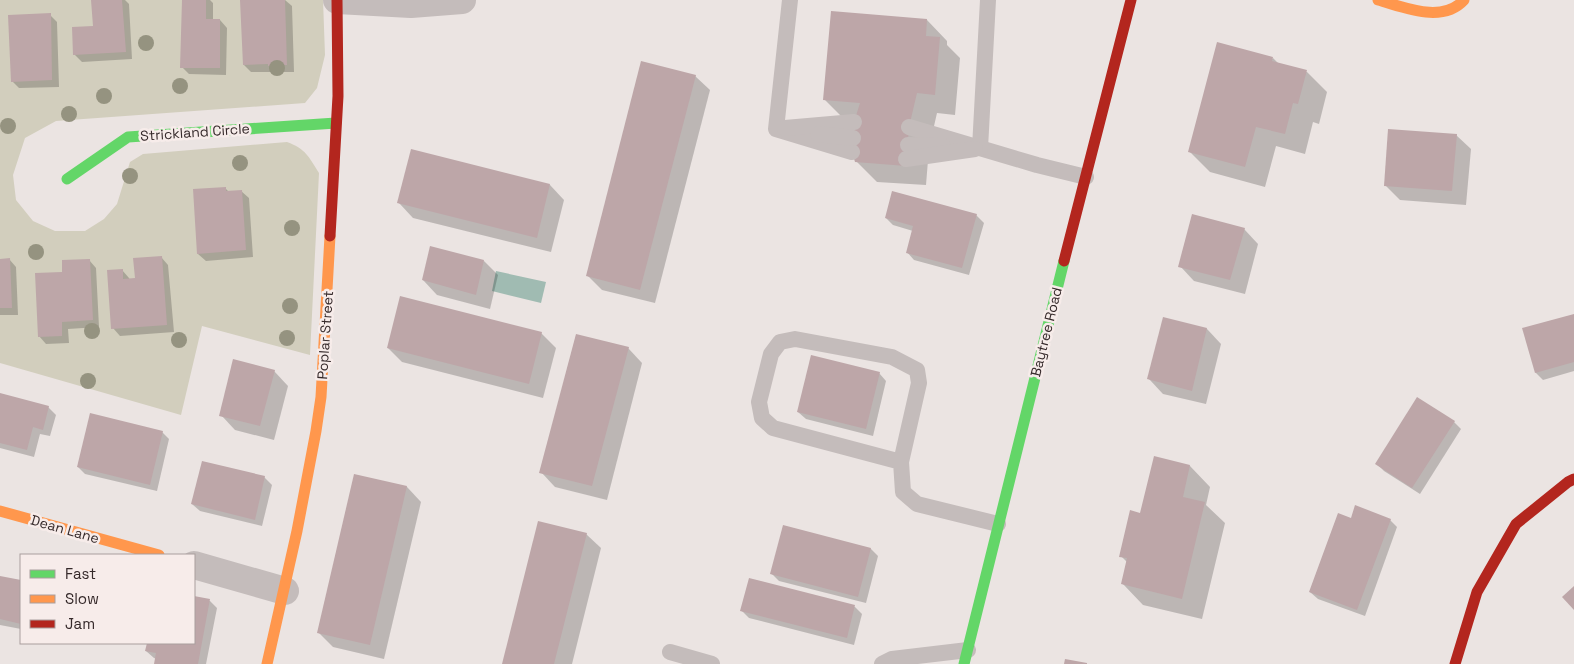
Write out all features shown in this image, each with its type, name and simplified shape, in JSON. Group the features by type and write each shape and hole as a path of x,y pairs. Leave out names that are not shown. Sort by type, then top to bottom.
{"street":[{"path":"337,0 411,4 462,0"},
{"name":"Poplar Street","path":"267,664 285,591 316,437 338,96 337,0"},
{"name":"Baytree Road","path":"966,657 1131,0"},
{"path":"1378,0 1420,10 1438,12 1456,8 1464,0"},
{"name":"Strickland Circle","path":"67,179 128,137 336,123"},
{"path":"1455,664 1476,592 1516,524 1574,479"},
{"name":"Dean Lane","path":"0,510 156,554"},
{"path":"195,565 285,591"}],"lane":[{"path":"776,129 790,0"},
{"path":"980,148 988,0"},
{"path":"909,127 1086,177"},
{"path":"776,129 853,137 776,129"},
{"path":"907,152 980,148"},
{"path":"901,462 773,428 762,418 759,402 770,354 780,342 795,339 892,357 917,370 919,383 901,462 902,492 918,504 998,524"},
{"path":"670,652 712,664"},
{"path":"882,664 892,660 966,657"}],"shaded area":[{"path":"0,0 323,0 325,55 317,88 305,103 56,121 25,138 13,175 16,200 33,221 55,231 85,231 104,219 117,204 130,162 143,154 287,142 299,148 309,158 319,173 310,355 202,326 181,415 0,363"},
{"path":"496,271 546,282 541,303 492,291"}],"building":[{"path":"91,0 122,0 126,52 73,55 72,27 93,26"},
{"path":"182,0 206,0 206,19 220,19 220,68 180,68"},
{"path":"240,0 285,0 287,65 243,65"},
{"path":"831,11 927,19 926,36 940,37 935,95 917,93 909,127 906,166 855,162 852,152 854,122 860,103 823,100"},
{"path":"51,13 52,80 11,82 8,15"},
{"path":"1217,42 1273,57 1272,61 1307,70 1298,104 1293,103 1285,134 1256,127 1245,167 1188,152"},
{"path":"641,61 696,75 640,290 586,276"},
{"path":"1388,129 1457,134 1452,191 1384,186"},
{"path":"411,149 550,184 537,238 397,203"},
{"path":"226,187 226,191 242,190 246,250 197,254 193,189"},
{"path":"892,191 977,214 962,268 906,253 913,226 885,218"},
{"path":"1192,214 1245,228 1230,280 1178,267"},
{"path":"430,246 484,260 476,295 422,280"},
{"path":"162,256 167,325 111,329 107,270 123,269 123,279 135,278 133,258"},
{"path":"10,258 12,308 0,308 0,259"},
{"path":"90,259 93,320 62,322 62,336 38,337 35,273 62,272 62,260"},
{"path":"400,296 542,332 529,384 387,348"},
{"path":"1574,314 1574,362 1535,373 1522,328"},
{"path":"1163,317 1207,328 1192,391 1147,379"},
{"path":"576,334 629,347 592,486 539,473"},
{"path":"811,355 880,372 866,429 797,412"},
{"path":"233,359 275,370 260,426 219,416"},
{"path":"0,393 49,406 43,430 33,427 27,450 0,443"},
{"path":"1417,397 1455,421 1412,488 1375,464"},
{"path":"90,413 163,431 150,485 77,467"},
{"path":"1154,456 1190,465 1183,497 1205,502 1182,599 1121,584 1127,558 1119,557 1130,510 1140,513"},
{"path":"202,461 265,476 255,520 191,504"},
{"path":"354,474 407,486 370,645 317,633"},
{"path":"1355,505 1391,519 1357,610 1309,592 1338,513 1351,518"},
{"path":"538,521 587,533 554,664 502,664"},
{"path":"783,525 871,548 858,597 770,574"},
{"path":"0,576 20,580 20,624 0,619"},
{"path":"749,578 855,605 847,638 740,611"},
{"path":"1574,586 1574,610 1562,597"},
{"path":"195,596 210,599 198,664 154,664 156,653 145,651 147,644 195,644"},
{"path":"1065,659 1087,663 1087,664 1064,664"}],"traffic: fast":[{"path":"67,179 128,137 336,123"},
{"path":"964,664 1064,261"}],"traffic: slow":[{"path":"1378,0 1422,12 1445,11 1455,7 1464,0"},
{"path":"267,664 297,531 316,431 321,397 330,236"},
{"path":"0,511 155,554"}],"traffic: jam":[{"path":"330,236 338,96 337,0"},
{"path":"1064,261 1131,0"},
{"path":"1455,664 1477,592 1516,524 1574,479"}]}
